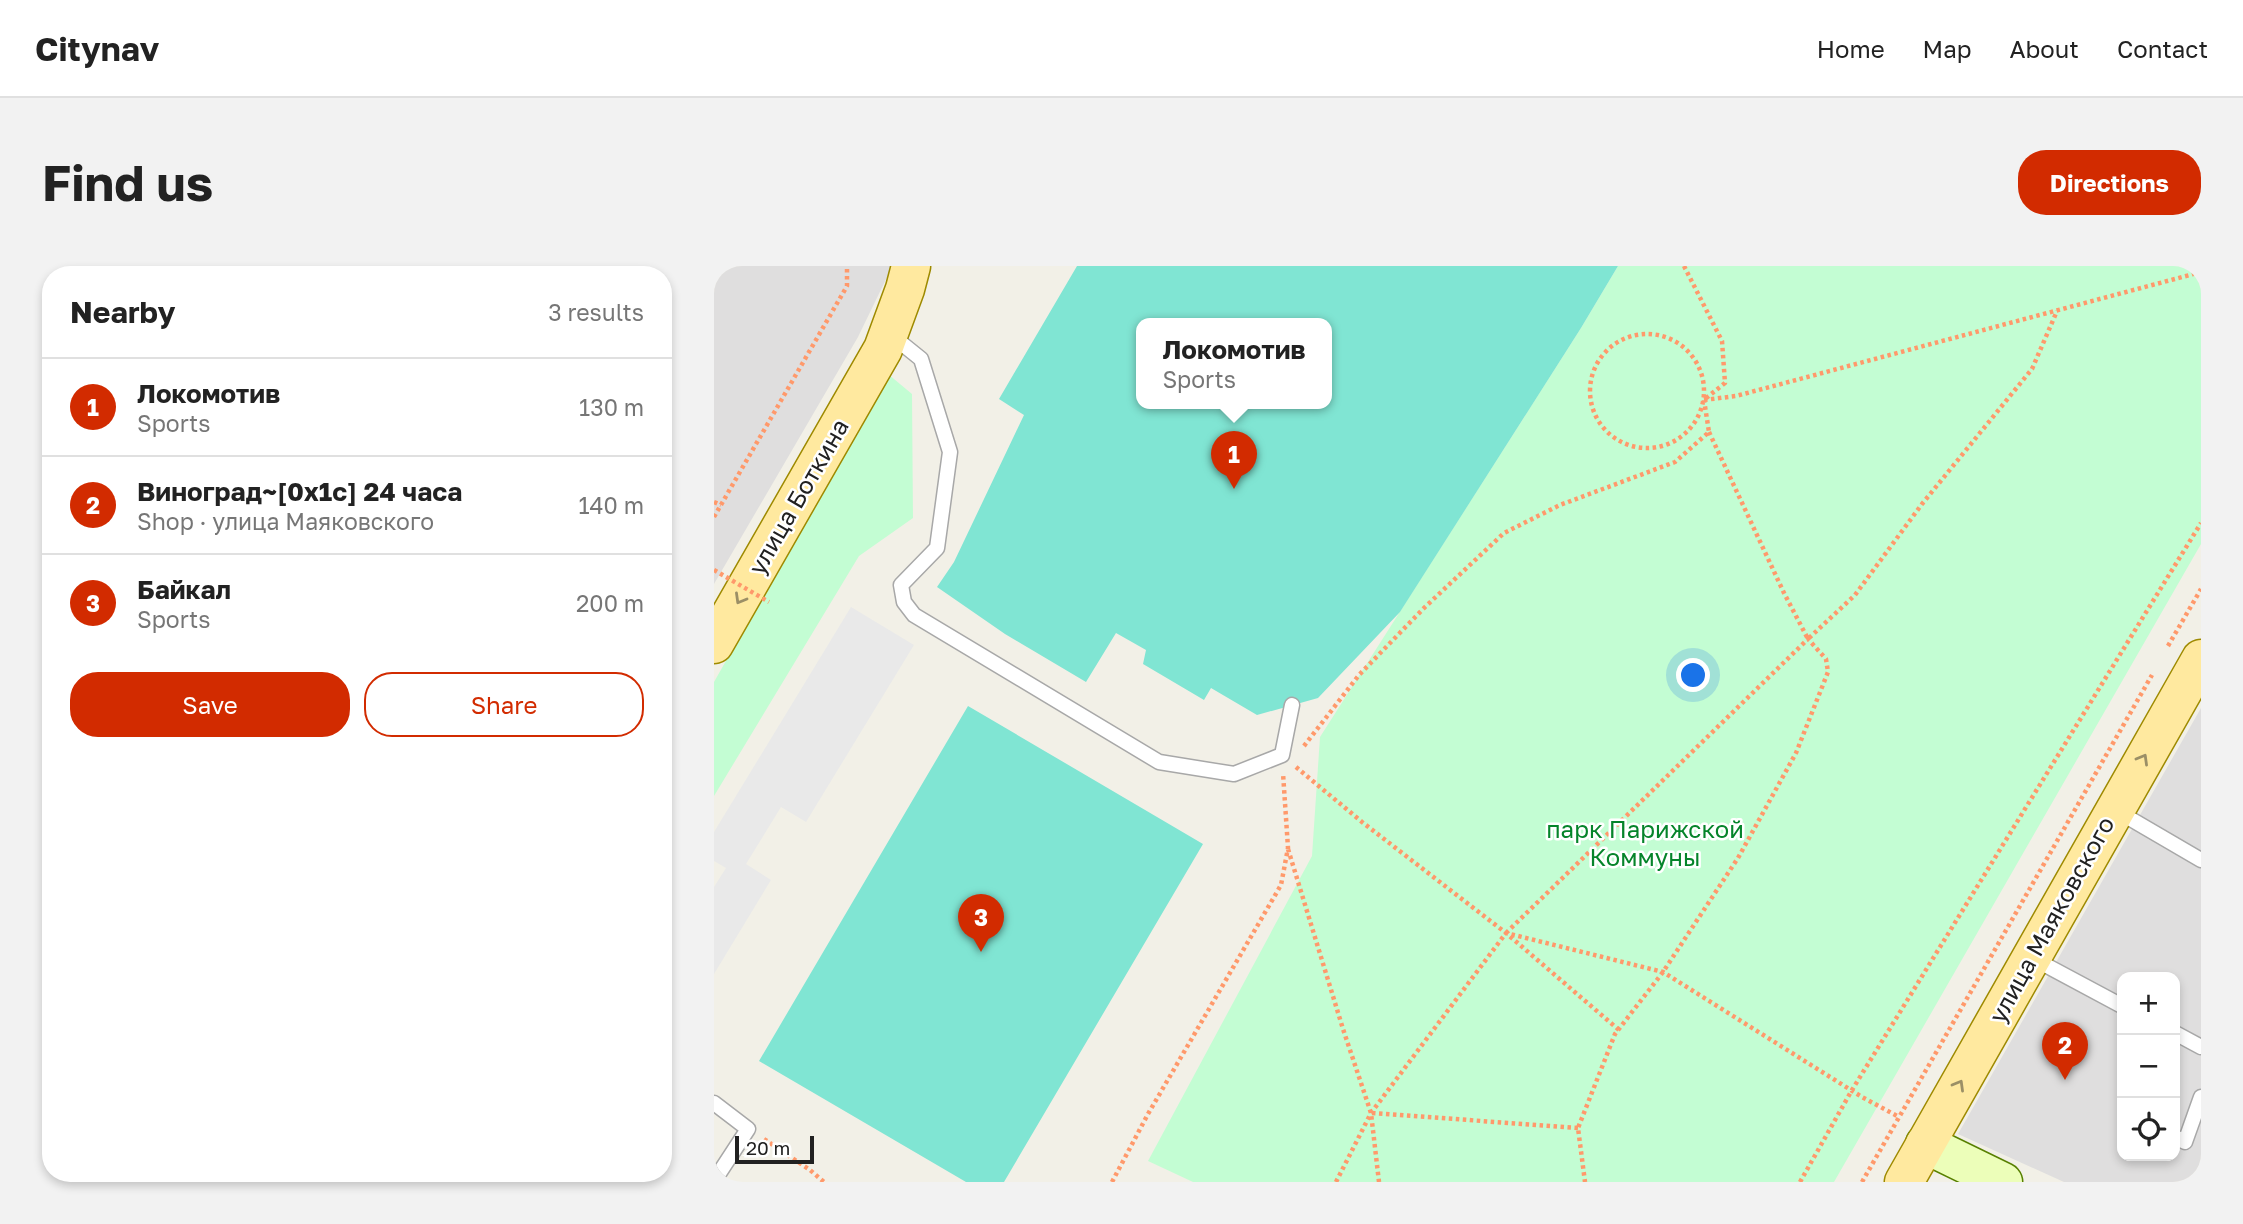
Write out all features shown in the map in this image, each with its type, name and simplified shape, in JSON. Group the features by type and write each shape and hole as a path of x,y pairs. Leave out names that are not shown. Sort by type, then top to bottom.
{"main road":[{"name":"улица Боткина","path":"714,644 886,341 911,266"},
{"name":"улица Маяковского","path":"1904,1182 2114,810 2184,654"},
{"path":"1925,1144 2003,1182"}],"lane":[{"path":"886,341 921,359 950,452 937,548 901,585 904,602 914,615 1159,762 1234,774 1282,755 1292,705"},
{"path":"2114,810 2201,860"},
{"path":"2031,958 2117,1003"},
{"path":"2179,1035 2201,1047"},
{"path":"2180,1140 2185,1142 2201,1097"},
{"path":"714,1104 748,1129 714,1181"}],"path":[{"path":"714,517 846,286 847,266"},
{"path":"1585,1182 1578,1128 1615,1034 1663,972 1738,858 1797,753 1828,672 1826,659 1808,639 1784,593 1709,432 1704,400 1705,382 1699,364 1687,349 1672,338 1654,333 1635,334 1618,341 1604,353 1594,369 1590,387 1592,407 1600,424 1614,438 1631,446 1650,448 1669,444 1686,434 1698,419 1704,400 1725,383 1722,341 1684,266"},
{"path":"1704,400 1736,396 2201,272"},
{"path":"1336,1182 1371,1113 1506,933 1855,595 1923,504 2032,369 2056,311"},
{"path":"1282,755 1304,746 1359,675 1424,608 1504,533 1560,506 1675,462 1709,432"},
{"path":"714,502 721,505"},
{"path":"1800,1182 1852,1090 2201,523"},
{"path":"714,570 769,602"},
{"path":"2184,654 2201,589"},
{"path":"1862,1182 2153,673"},
{"path":"1282,755 1288,848 1371,1113 1379,1182"},
{"path":"1282,755 1362,822 1506,933 1619,1030"},
{"path":"1112,1182 1148,1114 1281,885 1288,848"},
{"path":"1506,933 1663,972 1899,1117"},
{"path":"1371,1113 1578,1128"},
{"path":"748,1129 824,1182"}],"shaded area":[{"path":"714,266 890,266 890,271 858,337 714,584"},
{"path":"1077,266 1618,266 1400,612 1318,698 1257,715 1211,688 1204,700 1143,664 1146,650 1116,633 1086,682 1005,634 937,587 954,562 1024,415 999,399"},
{"path":"851,607 914,645 806,822 781,807 746,864 771,880 714,974 714,887 726,868 714,861 714,832"},
{"path":"968,706 1203,844 1004,1182 966,1182 759,1061"},
{"path":"2201,708 2201,1182 2064,1182 1958,1134"}],"green space":[{"name":"парк Парижской Коммуны","path":"1618,266 2201,266 2201,544 1834,1182 1193,1182 1148,1161 1312,856 1320,737"},
{"path":"888,374 912,394 913,518 859,556 714,796 714,682"}],"place":[{"name":"Локомотив","path":"1234,489"},
{"name":"Байкал","path":"981,952"},
{"name":"Виноград~[0x1c] 24 часа","path":"2065,1080"}]}
